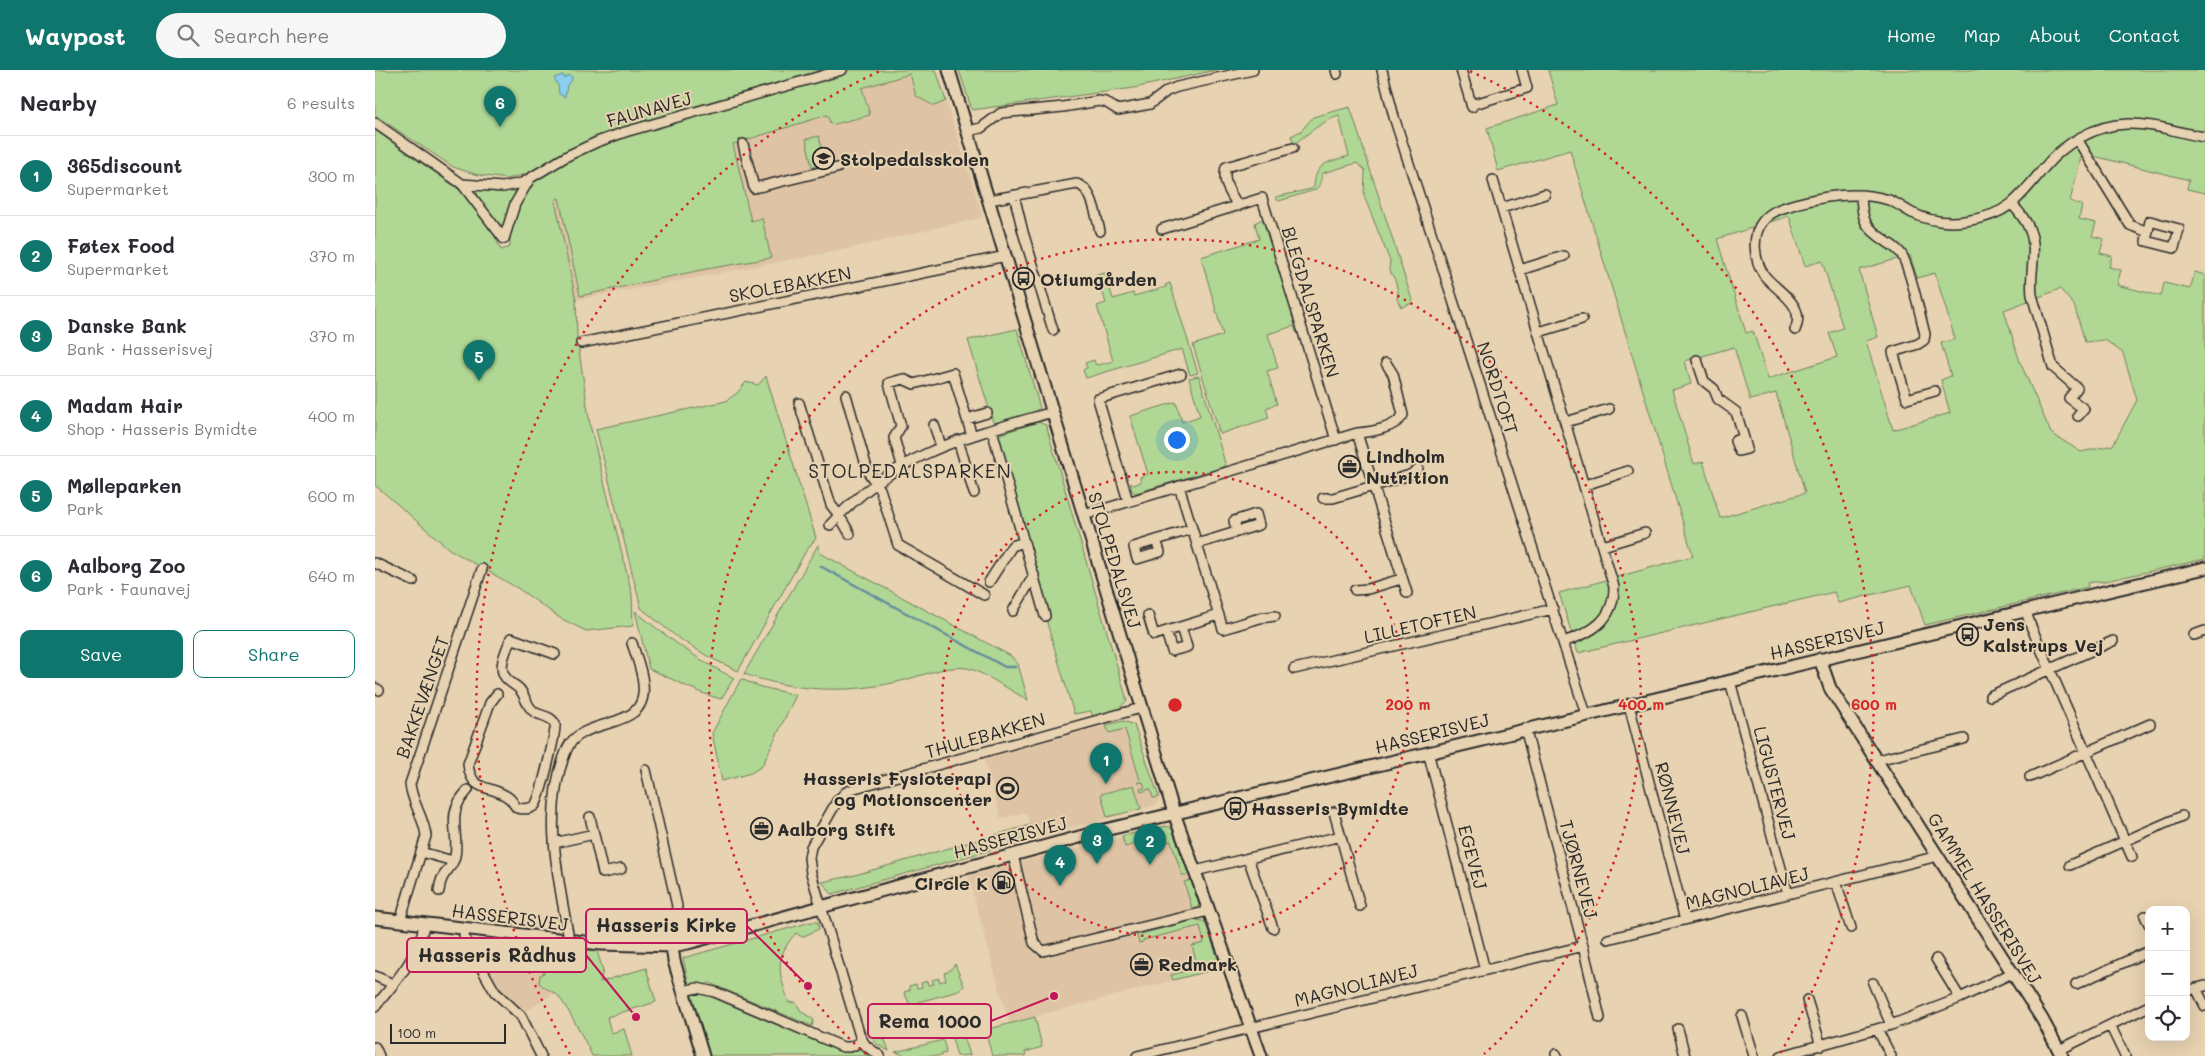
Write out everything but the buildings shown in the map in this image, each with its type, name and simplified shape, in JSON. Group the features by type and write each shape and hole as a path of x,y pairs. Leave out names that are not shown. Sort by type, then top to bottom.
{"street":[{"name":"FAUNAVEJ","path":"462,184 503,186 529,180 567,156 616,135 842,70"},
{"name":"STOLPEDALSVEJ","path":"949,70 1174,813 1261,1056"},
{"path":"968,131 981,128 1001,113 1099,101 1105,102 1118,110 1150,104 1167,91 1177,87 1253,70"},
{"name":"NORDTOFT","path":"1382,70 1394,118 1553,609 1585,714"},
{"path":"1461,70 1472,106 1527,88 1521,70"},
{"path":"375,123 462,184"},
{"path":"1795,330 1797,325 1793,306 1785,293 1765,276 1760,266 1755,243 1757,230 1768,216 1780,209 1822,198 1861,195 1890,201 1913,213 1944,222 1981,218 2013,204 2030,187 2051,160 2077,139 2096,130 2125,124 2142,124 2205,137"},
{"path":"2077,139 2130,225 2148,232"},
{"path":"743,144 754,188 837,168"},
{"path":"1238,206 1226,186 1224,175 1226,167 1293,148"},
{"name":"FAUNAVEJ","path":"462,184 503,239 515,204 529,180"},
{"path":"1493,180 1614,587 1611,606 1605,619 1593,630 1563,642"},
{"path":"989,200 1077,184 1083,186 1087,191 1100,231"},
{"path":"1502,208 1545,194"},
{"path":"1015,195 1023,232 1053,330"},
{"path":"1861,195 1862,213 1869,230 1893,246 1903,258 1925,334 1924,340 1918,344 1893,352 1907,399 1935,391"},
{"name":"BLEGDALSPARKEN","path":"1162,229 1262,198 1336,440"},
{"path":"2013,204 2031,231 2033,241 2031,295 2050,361 2057,372 2077,388 2069,398 2084,410 2079,416"},
{"name":"SKOLEBAKKEN","path":"581,343 1006,256"},
{"path":"1520,270 1564,256"},
{"path":"1539,332 1582,319"},
{"path":"1697,360 1704,381 1715,389 1718,399 1736,412 1744,438"},
{"path":"1083,515 1357,433 1394,424 1403,415 1393,374 1385,363"},
{"path":"902,465 894,438 901,426 889,383 903,379 914,384 953,373 972,436"},
{"path":"1129,501 1098,399 1181,374"},
{"path":"846,395 868,472 880,489 898,545 984,595"},
{"path":"799,403 831,505 850,534"},
{"path":"1566,422 1609,409"},
{"path":"830,525 875,483 902,465 958,440 1053,412"},
{"path":"967,420 987,413"},
{"path":"935,425 941,446"},
{"path":"992,430 1045,616"},
{"path":"1357,433 1401,579 1407,593"},
{"path":"958,440 974,493"},
{"path":"1323,498 1333,498 1410,475 1418,469"},
{"path":"1585,485 1627,471"},
{"path":"1179,486 1223,629 1260,618 1275,616"},
{"path":"1156,540 1192,529"},
{"path":"1197,544 1237,532"},
{"path":"1603,546 1645,533"},
{"path":"989,582 1012,546 1024,542"},
{"path":"375,563 413,581"},
{"name":"HASSERISVEJ","path":"375,918 568,941 672,946 1174,813 1525,728 2205,568"},
{"name":"BAKKEVÆNGET","path":"400,921 426,836 424,823 411,795 410,784 482,569"},
{"path":"1013,611 1034,575"},
{"path":"1355,590 1369,589 1401,579"},
{"name":"LILLETOFTEN","path":"1294,670 1553,609"},
{"path":"2026,611 2132,857"},
{"path":"1148,615 1154,635 1219,615"},
{"path":"1166,632 1173,651 1180,649 1187,646 1181,627"},
{"path":"2194,635 2205,631"},
{"path":"497,694 490,703 468,764 472,780 477,785 509,798 517,808 532,808 542,791 551,745 556,730 555,725 549,717 531,710 519,688 504,675 502,665 511,638 555,654"},
{"path":"1990,696 2113,642"},
{"path":"568,941 569,933 556,872 553,843 556,793 567,749 575,736 585,730 619,721 630,715 642,698 644,684 633,643"},
{"name":"GAMMEL HASSERISVEJ","path":"1820,660 1830,688 2061,1053"},
{"name":"LIGUSTERVEJ","path":"1731,680 1788,894"},
{"name":"RØNNEVEJ","path":"1629,705 1685,920"},
{"name":"THULEBAKKEN","path":"863,1041 811,873 809,853 837,801 846,792 855,788 1141,708"},
{"path":"2030,777 2150,724"},
{"name":"TJØRNEVEJ","path":"1525,728 1583,946 1600,1018"},
{"path":"1877,760 1964,739"},
{"name":"EGEVEJ","path":"1428,752 1485,970"},
{"path":"645,770 677,906 672,946 683,991 703,1056"},
{"path":"439,891 441,878 453,861 456,851 455,811 457,804 468,790"},
{"path":"542,791 556,793"},
{"path":"1334,812 1360,906"},
{"path":"2070,865 2182,816"},
{"path":"591,817 603,873 621,869"},
{"path":"553,843 594,834"},
{"path":"1195,871 1341,836"},
{"path":"421,852 453,861"},
{"path":"1013,855 1034,943 1043,951 1209,911"},
{"name":"MAGNOLIAVEJ","path":"1608,939 1938,856"},
{"path":"1248,858 1273,928"},
{"name":"MAGNOLIAVEJ","path":"1836,882 1851,928"},
{"path":"375,1007 409,962 423,932 424,924"},
{"path":"465,929 464,937 495,992 521,1016 541,1056"},
{"name":"MAGNOLIAVEJ","path":"1137,1056 1583,946"},
{"path":"2076,984 2145,953"},
{"path":"1936,959 1960,998"},
{"path":"1781,1056 1891,1025 1960,998 2012,973"},
{"path":"375,976 393,984"},
{"path":"1873,983 1891,1025"},
{"path":"2200,987 2205,1006"},
{"path":"683,991 697,988 715,992 843,1047 850,1047 863,1041 880,1056"},
{"path":"1807,1000 1821,1046"},
{"path":"2061,1053 2145,1008"},
{"path":"1742,1016 1754,1056"},
{"path":"2109,1026 2125,1056"},
{"path":"1678,1029 1685,1056"},
{"path":"1877,1029 1891,1056"},
{"path":"375,1048 379,1056"}],"shaded area":[{"name":"Stolpedalsskolen","path":"910,74 934,106 946,101 983,217 848,249 576,300 555,199 828,114 831,125 869,116 862,88"},
{"path":"1114,722 1130,722 1134,725 1159,797 1156,805 1034,838 1026,812 1001,819 984,759"},
{"path":"1167,826 1172,829 1199,904 1198,908 1047,946 1039,942 1020,862"},
{"path":"1010,865 1030,946 1037,955 1050,956 1199,920 1206,924 1221,968 1009,1023 968,876"},
{"path":"482,938 554,947 572,969 559,990 524,1012 500,990 476,944 477,939"}],"green space":[{"path":"375,70 936,70 946,101 934,106 916,96 910,74 862,88 870,115 831,125 827,115 733,144 751,221 762,218 771,258 701,270 580,296 559,198 555,200 576,300 577,337 590,425 632,594 633,626 586,631 560,618 519,589 449,549 375,485 375,130 461,191 493,232 501,250 510,247 513,220 524,196 534,181 526,174 507,179 478,175 453,167 375,115"},
{"path":"959,70 1216,70 1134,88 972,110"},
{"path":"1548,70 2203,70 2205,73 2205,193 2187,189 2189,180 2082,153 2070,201 2082,205 2079,219 2096,223 2092,236 2104,239 2100,253 2112,256 2109,267 2121,270 2117,285 2161,296 2164,283 2190,289 2195,272 2205,275 2205,559 2101,582 2087,583 2088,587 1925,625 1911,585 1838,603 1834,592 1578,653 1559,593 1693,556 1570,150 1498,171 1487,128 1558,105","holes":["1789,216 1805,266 1822,261 1843,328 1829,333 1837,357 1768,379 1753,331 1746,333 1717,239","1910,255 1917,278 1935,273 1955,339 1941,343 1951,376 1941,380 1950,413 1893,430 1866,341 1878,337 1859,270","2060,289 2074,305 2085,342 2105,340 2123,353 2137,400 2113,445 2081,452 2051,433 2020,362 2004,310","1734,347 1750,400 1776,393 1805,493 1720,518 1703,461 1694,464 1672,390 1691,384 1685,361"]},
{"path":"1350,107 1413,303 1401,307 1397,299 1398,291 1395,280 1389,269 1390,261 1364,196 1365,170 1357,163 1323,173 1319,186 1315,190 1279,201 1276,199 1276,197 1311,189 1314,187 1317,172 1324,164 1349,156 1339,116 1321,124 1294,144 1291,136 1301,131 1313,117"},
{"path":"819,136 825,164 812,167 806,139"},
{"path":"477,191 515,191 503,225 499,225 477,195"},
{"path":"1264,218 1298,331 1296,332 1294,326 1268,334 1278,368 1267,371 1277,404 1266,408 1269,418 1220,434 1193,345 1223,335 1201,257 1259,239 1255,223"},
{"path":"1105,273 1113,299 1133,293 1134,296 1166,287 1165,285 1170,283 1198,373 1190,375 1182,349 1086,378 1083,370 1087,368 1085,363 1094,360 1095,364 1099,365 1113,361 1097,306 1106,303 1097,275"},
{"path":"1017,329 1040,408 1026,416 994,425 968,340"},
{"path":"766,376 816,538 806,551 738,671 709,657 678,638 641,608 596,429 726,401 737,393 746,382 758,385"},
{"path":"1199,376 1226,466 1135,493 1132,491 1130,483 1134,485 1141,482 1140,477 1148,474 1130,416 1176,402 1182,422 1200,416 1189,378"},
{"path":"1038,422 1046,425 1127,700 1118,710 1093,717 1091,711 1074,714 1047,623 1048,613 997,435"},
{"path":"818,545 820,553 1011,656 1018,664 1028,700 967,668 950,668 878,686 839,689 820,689 782,684 744,674"},
{"path":"635,611 683,648 707,664 734,678 721,699 694,690 649,669"},
{"path":"741,679 761,687 796,695 762,766 751,773 722,781 712,733"},
{"path":"1124,721 1134,725 1159,797 1153,798 1150,789 1141,792 1140,789 1145,788 1143,782 1138,783 1140,780 1125,729 1109,733 1106,725"},
{"path":"1134,785 1141,809 1107,817 1101,794"},
{"path":"1030,825 1034,838 832,894 822,882 855,875"},
{"path":"1167,826 1172,829 1189,875 1182,875 1171,841 1146,847 1144,839 1142,842 1125,847 1122,836"},
{"path":"1191,880 1199,904 1197,909 1192,908 1184,882"},
{"path":"1195,920 1203,921 1206,924 1221,968 1173,980 1171,975 1194,969 1192,962 1196,961 1192,946 1204,943 1200,926 1143,940 1143,942 1139,943 1137,935"},
{"path":"811,922 818,922 819,929 802,937 796,933 784,951 780,966 789,1003 795,1002 802,1012 814,1020 812,1026 709,983 704,987 689,985 683,958"},
{"path":"554,947 597,951 603,971 600,982 646,968 656,1002 607,1017 611,1033 624,1029 632,1056 592,1056 560,998 539,983 540,975 544,973 541,967 545,965"},
{"path":"955,964 964,986 959,991 918,1002 915,1011 910,1012 908,1006 910,1005 904,992 910,990 909,986 916,984 917,988 922,987 921,983 927,981 928,985 934,984 932,980 939,978 940,982 946,980 944,973 948,972"},
{"path":"690,992 699,992 837,1050 858,1047 868,1056 709,1056"},
{"path":"1035,1017 1042,1047 1025,1052 1026,1056 992,1056 985,1030"},
{"path":"879,1030 889,1051 878,1045 867,1033"},
{"path":"968,1033 969,1035 964,1037 970,1055 957,1056 952,1038"},
{"path":"943,1040 946,1050 945,1054 942,1053 941,1056 908,1056 895,1052"}],"water":[{"path":"563,75 564,78 569,75 572,77 572,80 567,85 565,97 559,94 558,85 554,78"}],"waterway":[{"path":"820,566 1005,667 1015,667"}],"place":[{"name":"Aalborg Zoo","path":"500,127"},
{"name":"Stolpedalsskolen","path":"824,159"},
{"name":"Otiumgården","path":"1024,279"},
{"name":"Mølleparken","path":"479,381"},
{"name":"Lindholm Nutrition","path":"1350,466"},
{"name":"Jens Kalstrups Vej","path":"1967,634"},
{"name":"365discount","path":"1106,784"},
{"name":"Hasseris Fysioterapi og Motionscenter","path":"1008,788"},
{"name":"Hasseris Bymidte","path":"1235,808"},
{"name":"Aalborg Stift","path":"761,829"},
{"name":"Danske Bank","path":"1097,864"},
{"name":"Føtex Food","path":"1150,865"},
{"name":"Circle K","path":"1004,883"},
{"name":"Madam Hair","path":"1060,886"},
{"name":"Redmark","path":"1142,964"},
{"name":"Hasseris Kirke","path":"808,986"},
{"name":"Rema 1000","path":"1054,996"},
{"name":"Hasseris Rådhus","path":"636,1017"}],"district":[{"name":"STOLPEDALSPARKEN","path":"910,470"}]}
